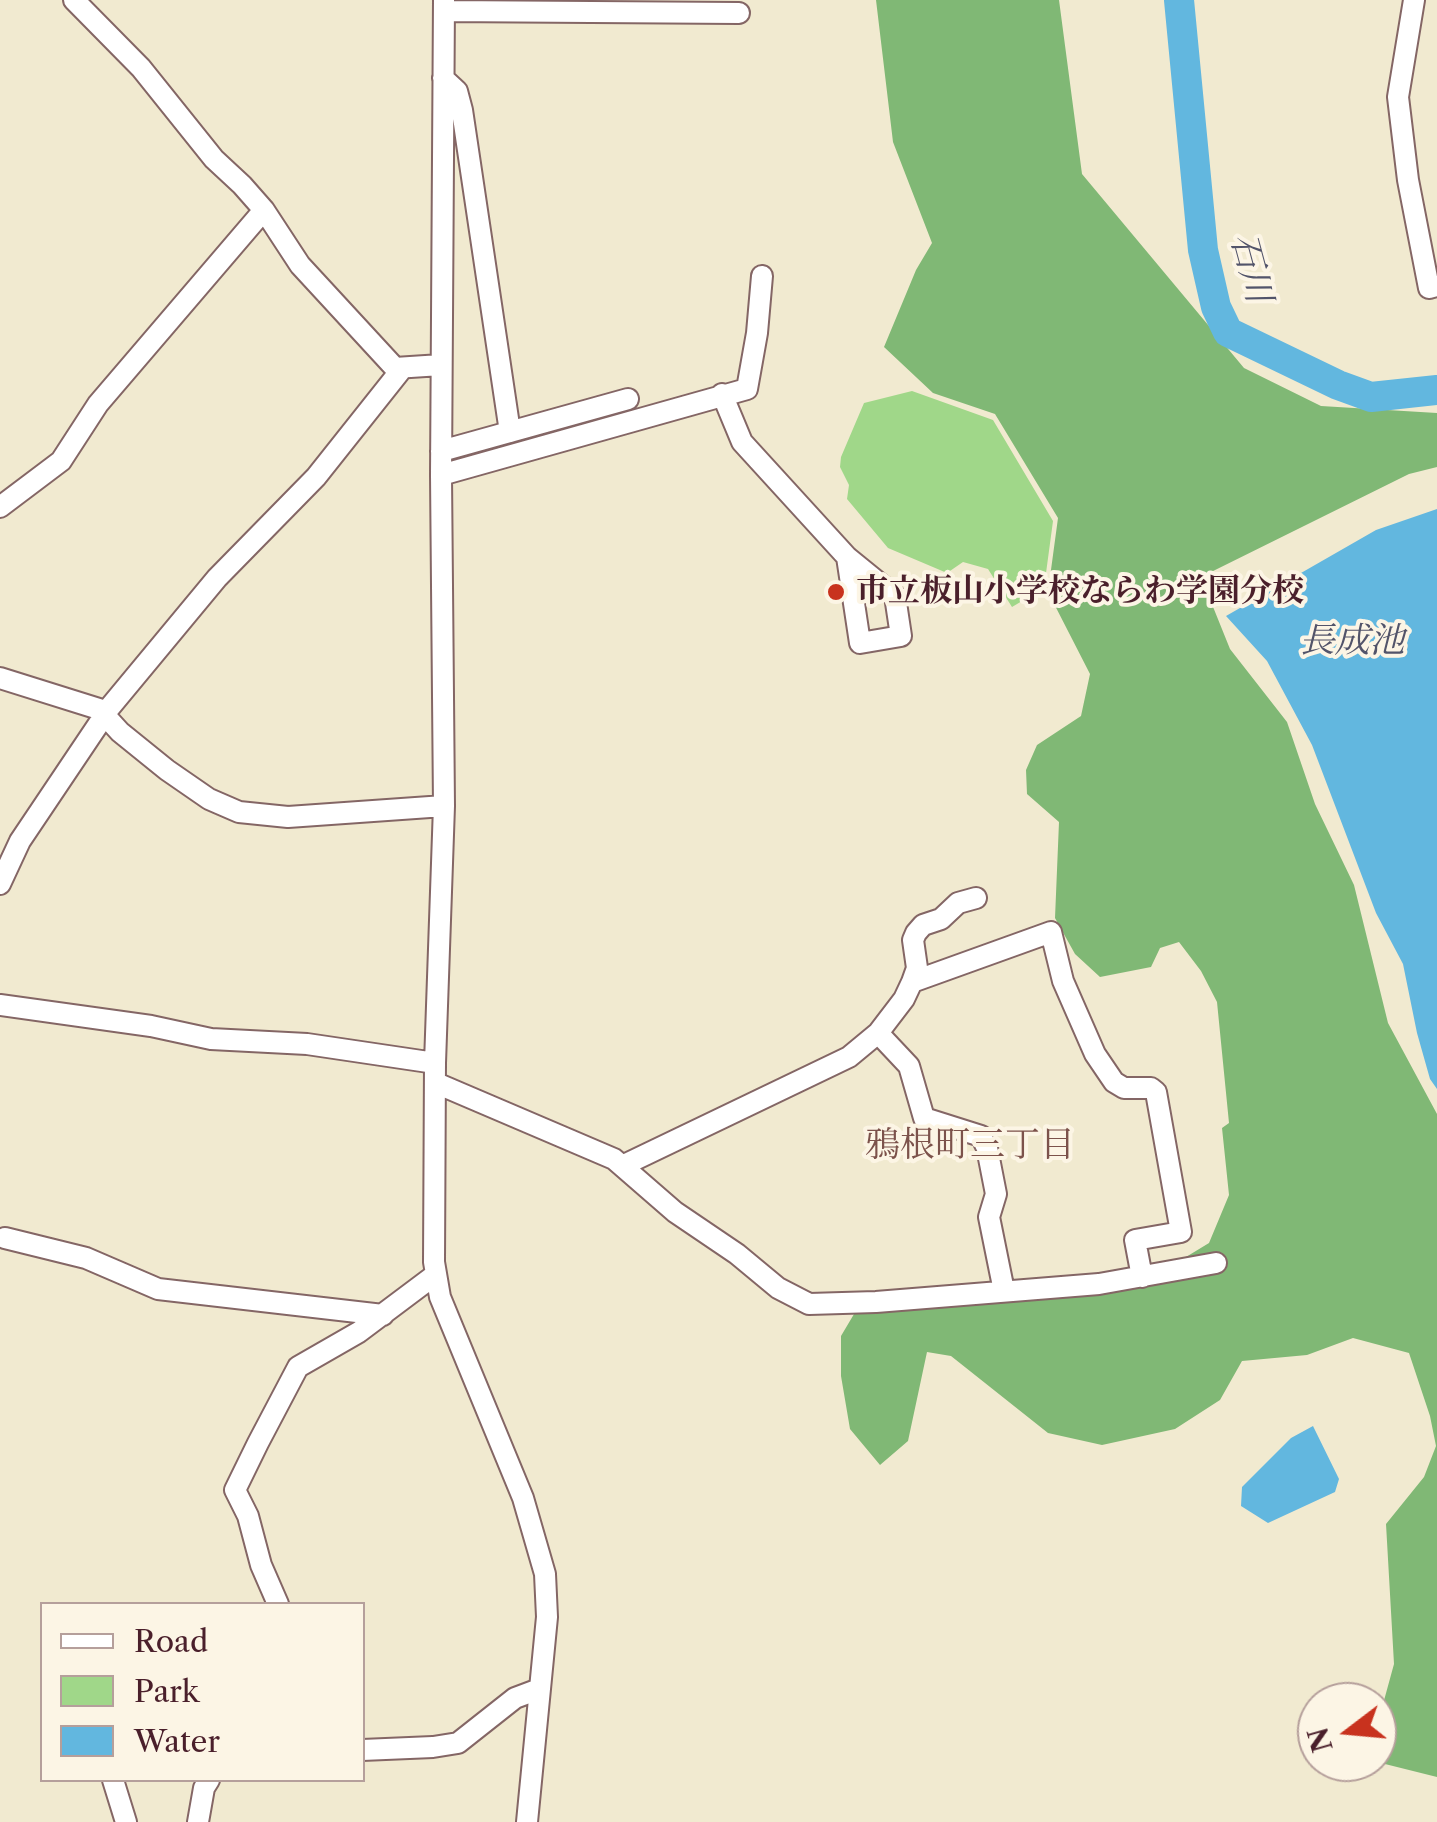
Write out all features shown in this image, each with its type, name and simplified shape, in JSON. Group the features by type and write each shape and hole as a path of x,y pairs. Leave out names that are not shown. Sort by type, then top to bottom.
{"street":[{"path":"74,0 140,68 214,160 264,210 311,279 395,368 442,365"},
{"path":"1414,0 1398,97 1408,180 1429,288 1437,286"},
{"path":"527,1822 548,1596 540,1551 523,1498 440,1297 435,1276 444,806 440,475 444,5 739,13"},
{"path":"443,78 457,91 462,110 510,432"},
{"path":"0,507 61,461 98,404 264,210"},
{"path":"440,475 747,389 762,276"},
{"path":"0,884 20,841 105,716 208,588 316,476 400,370"},
{"path":"722,394 742,442 847,558"},
{"path":"441,450 628,399"},
{"path":"0,678 99,710 168,770 209,799 238,812 288,817 444,806"},
{"path":"624,1165 848,1056 878,1033 904,999 917,968 913,940 916,933 923,925 941,919 958,903 976,898"},
{"path":"912,982 1051,932 1063,981 1096,1054 1114,1082 1124,1088 1151,1088 1156,1092 1180,1232 1135,1240 1142,1277"},
{"path":"0,1005 151,1026 210,1039 307,1044 436,1073 624,1165 675,1212 737,1254 778,1288 809,1304 1099,1284 1216,1263"},
{"path":"878,1033 909,1066 924,1118 980,1136 987,1148 996,1194 989,1216 1004,1290"},
{"path":"5,1238 86,1258 158,1288 383,1315"},
{"path":"277,1602 261,1565 248,1516 235,1490 298,1367 383,1315 435,1276"},
{"path":"365,1750 458,1743 515,1698 539,1689"},
{"path":"114,1782 126,1822"},
{"path":"198,1822 208,1782"}],"green space":[{"path":"876,0 1059,0 1082,174 1244,368 1321,406 1437,413 1437,467 1409,474 1201,577 1230,649 1287,722 1315,804 1354,885 1388,1023 1437,1114 1437,1777 1397,1767 1397,1682 1389,1682 1394,1664 1386,1524 1424,1477 1436,1446 1409,1353 1353,1338 1307,1355 1242,1361 1220,1400 1175,1429 1102,1445 1048,1433 951,1356 927,1352 908,1441 880,1465 850,1429 841,1376 841,1336 857,1309 1135,1288 1209,1243 1229,1195 1222,1128 1229,1123 1217,1002 1201,971 1179,942 1160,948 1151,967 1100,977 1075,954 1055,918 1059,822 1027,794 1026,770 1037,745 1081,716 1090,674 1048,592 1058,518 995,414 933,393 884,347 916,270 932,243 893,142"},
{"path":"912,391 993,420 1053,521 1044,588 1012,607 988,569 963,562 947,573 888,548 847,499 849,485 840,467 841,457 864,403"}],"water":[{"name":"長成池","path":"1437,509 1437,1089 1430,1079 1417,1033 1403,964 1376,913 1312,745 1267,661 1226,616 1376,530"},
{"path":"1313,1426 1339,1479 1335,1492 1268,1523 1241,1506 1242,1487 1291,1438"}],"waterway":[{"name":"石川","path":"1179,0 1203,250 1216,307 1228,332 1371,397 1437,390"}],"place":[{"name":"市立板山小学校ならわ学園分校","path":"836,592"}],"district":[{"name":"鴉根町三丁目","path":"970,1146"}]}
